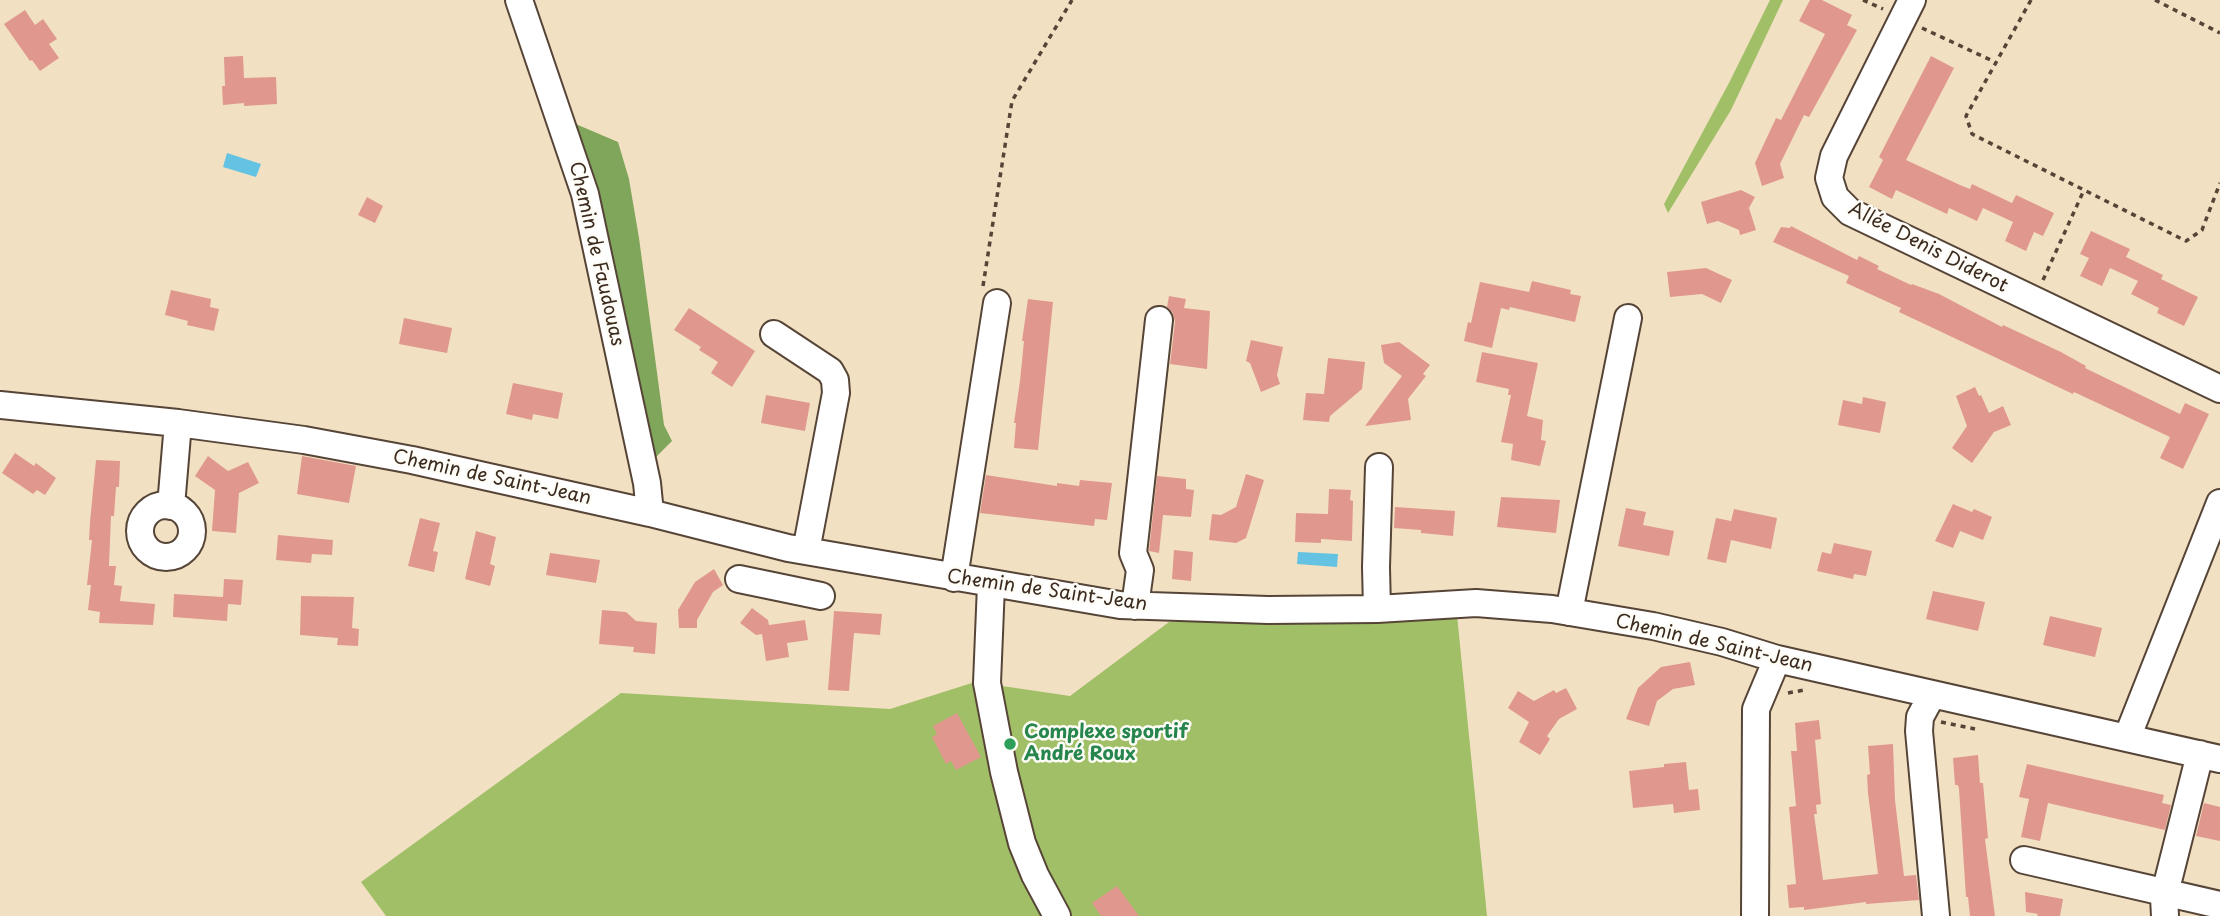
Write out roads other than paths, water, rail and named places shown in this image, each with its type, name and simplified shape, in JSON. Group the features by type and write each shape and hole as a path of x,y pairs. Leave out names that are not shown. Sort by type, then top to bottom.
{"street":[{"name":"Chemin de Faudouas","path":"519,0 585,194 647,483 650,513"},
{"name":"Allée Denis Diderot","path":"1907,9 1834,156 1829,178 1835,197 1850,212 2220,389"},
{"path":"954,578 998,303"},
{"path":"1569,612 1628,318"},
{"path":"1136,606 1140,570 1133,552 1159,320"},
{"path":"774,334 830,370 835,380 836,393 797,550 780,587"},
{"name":"Chemin de Saint-Jean","path":"0,405 177,423 304,440 399,457 650,513 797,550 1120,605 1268,610 1475,603 1569,612 1722,642 1926,706 2127,738 2210,757"},
{"path":"171,506 177,423"},
{"path":"1377,608 1379,467"},
{"path":"2127,738 2220,503"},
{"path":"739,579 821,596"},
{"path":"991,585 987,683 1004,772 1022,843 1035,875 1057,916"},
{"path":"1755,916 1756,709 1777,659"},
{"path":"1926,706 1919,731 1936,916"},
{"path":"2165,904 2210,757"},
{"path":"2024,860 2165,904 2220,905"}],"water":[{"path":"227,153 261,164 256,177 223,167"},
{"path":"1298,552 1338,554 1337,567 1297,564"}],"place":[{"name":"Complexe sportif André Roux","path":"1010,744"}]}
